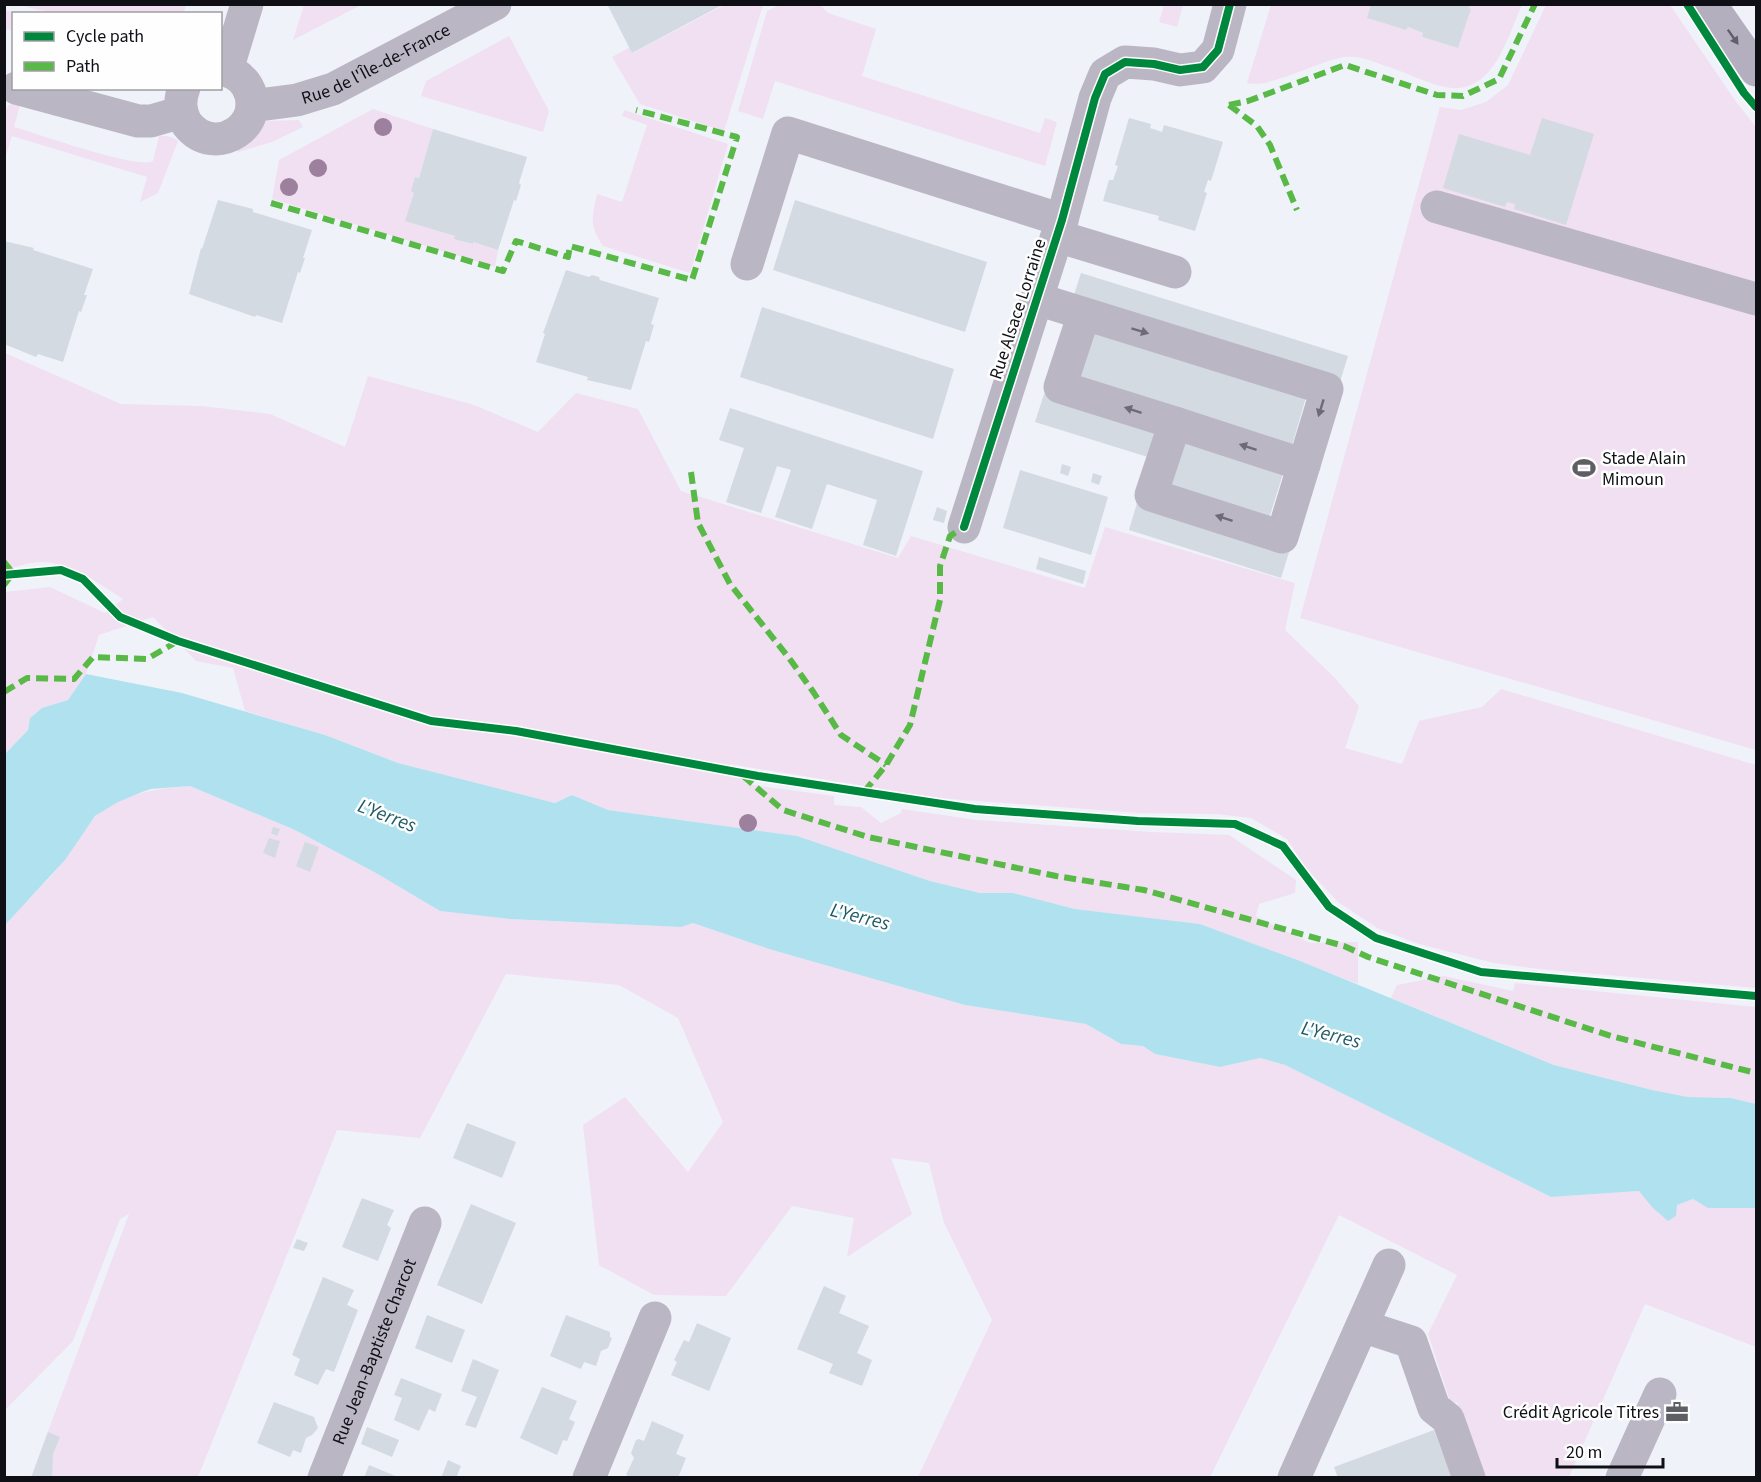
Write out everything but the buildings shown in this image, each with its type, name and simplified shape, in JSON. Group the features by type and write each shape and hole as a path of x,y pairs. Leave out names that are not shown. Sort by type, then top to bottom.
{"main road":[{"path":"1710,4 1756,70"}],"street":[{"path":"183,100 184,119 192,130 203,137 215,140 227,138 242,129 249,119 252,106 251,93 243,80 224,69 247,4"},
{"name":"Rue de l'Île-de-France","path":"252,106 297,100 333,89 495,4"},
{"name":"Rue Alsace Lorraine","path":"964,527 1060,228 1095,98 1105,74 1125,62 1154,64 1180,70 1203,68 1218,50 1230,4"},
{"path":"21,90 138,121 151,121 183,100"},
{"path":"747,264 788,132 1060,228 1174,272"},
{"path":"1437,207 1756,299"},
{"path":"1037,299 1327,388 1282,537 1151,495 1175,423"},
{"path":"1084,314 1060,387 1304,465"},
{"name":"Rue Jean-Baptiste Charcot","path":"324,1478 425,1223"},
{"path":"1294,1478 1389,1265"},
{"path":"589,1478 655,1318"},
{"path":"1362,1326 1412,1342 1434,1408 1448,1419 1469,1478"},
{"path":"1622,1478 1660,1394"}],"shaded area":[{"path":"304,4 361,5 293,40"},
{"path":"20,5 186,5 184,12 47,12"},
{"path":"724,5 763,5 724,131 640,104 612,57 630,47 633,53"},
{"path":"779,5 820,5 828,13 876,29 862,76 1040,133 1045,118 1057,122 1045,166 775,81 763,119 738,111 767,11"},
{"path":"1164,5 1183,5 1177,27 1159,22"},
{"path":"1271,5 1371,5 1367,18 1406,30 1408,27 1423,33 1422,37 1458,48 1471,9 1470,5 1522,5 1496,62 1487,74 1475,83 1461,88 1445,87 1373,61 1350,57 1268,82 1247,83"},
{"path":"1546,5 1670,5 1756,127 1756,750 1300,618 1440,107 1461,110 1486,102 1508,85"},
{"path":"5,10 12,12 12,31 7,29 5,35"},
{"path":"509,36 549,111 543,132 421,96 426,81"},
{"path":"21,101 14,127 108,156 144,162 153,161 159,136 176,139 178,141 158,193 140,202 147,177 12,136 5,159 5,111 9,105"},
{"path":"373,109 433,129 419,178 415,177 414,193 406,221 455,236 455,239 498,250 495,267 272,199 279,160"},
{"path":"624,110 728,144 690,273 603,246 595,233 593,215 597,194 622,202 647,125 622,116"},
{"path":"299,120 303,127 272,142 238,152 237,147 260,124 268,121"},
{"path":"5,353 121,404 202,406 270,414 345,447 368,376 474,405 538,432 576,393 638,409 681,491 898,558 911,536 1085,588 1105,527 1295,583 1285,630 1335,678 1359,706 1345,748 1402,764 1419,721 1482,707 1501,689 1756,765 1756,988 1539,969 1494,963 1419,944 1379,929 1338,902 1306,868 1287,839 1251,818 1216,814 1139,813 938,798 729,764 746,784 834,796 834,805 861,807 881,823 901,813 902,809 977,820 1229,835 1296,880 1295,893 1259,904 1256,916 1310,943 1358,942 1358,984 1200,924 1075,909 1013,893 980,893 930,881 797,836 608,810 572,795 555,803 398,763 325,735 245,711 233,668 196,661 153,617 99,635 86,674 68,700 42,708 30,718 28,730 5,754 5,592 50,587 105,613 123,599 85,575 53,563 37,562 5,569"},
{"path":"190,786 295,830 376,873 440,911 510,919 681,927 693,923 769,949 965,1005 1086,1024 1121,1044 1143,1046 1155,1054 1220,1067 1260,1058 1285,1065 1551,1197 1640,1191 1652,1207 1677,1205 1693,1199 1708,1208 1756,1209 1756,1347 1645,1304 1569,1477 1484,1477 1457,1402 1451,1404 1428,1334 1457,1275 1339,1215 1210,1477 918,1477 992,1320 944,1223 929,1163 891,1158 912,1214 847,1257 854,1218 792,1206 726,1296 654,1295 599,1265 583,1125 625,1097 688,1172 723,1122 678,1018 619,985 506,974 420,1138 337,1130 198,1477 31,1477 129,1214 120,1219 73,1341 5,1410 5,925 64,861 96,816 118,802 140,793"},
{"path":"1444,976 1513,991 1515,983 1756,1007 1756,1104 1731,1098 1688,1097 1554,1065 1391,998 1397,985"}],"water":[{"name":"L'Yerres","path":"86,674 182,693 325,735 398,763 555,803 572,795 608,810 797,836 930,881 980,893 1013,893 1075,909 1200,924 1300,961 1554,1065 1688,1097 1731,1098 1756,1104 1756,1209 1708,1208 1693,1199 1677,1205 1676,1216 1668,1221 1639,1191 1551,1197 1285,1065 1260,1058 1220,1067 1155,1054 1143,1046 1121,1044 1086,1024 965,1005 769,949 693,923 681,927 510,919 440,911 376,873 295,830 190,786 151,789 118,802 95,816 65,860 5,925 5,754 28,730 30,718 42,708 68,700"}],"marked path":[{"path":"1229,105 1248,101 1345,65 1437,95 1463,96 1499,79 1535,4"},
{"path":"1229,105 1257,126 1270,145 1297,210"},
{"path":"271,203 503,271 516,241 568,257 570,246 692,280 737,137 636,110"},
{"path":"691,472 698,523 730,584 789,658 841,735 886,765"},
{"path":"864,792 886,765 910,725 940,600 940,566 950,536 964,527"},
{"path":"4,562 13,573 4,585"},
{"path":"4,692 27,678 74,679 93,657 147,659 178,641"},
{"path":"743,776 783,810 868,837 1056,876 1144,890 1344,946 1368,957 1611,1036 1756,1073"}],"cycle path":[{"path":"964,527 1062,220 1095,98 1105,74 1125,62 1154,64 1180,70 1203,67 1218,50 1230,4"},
{"path":"1687,4 1744,93 1756,107"},
{"path":"4,575 61,570 83,579 120,617 178,641 431,721 516,731 758,776 975,809 1138,821 1235,824 1283,846 1329,907 1376,938 1481,972 1756,996"}],"place":[{"name":"Stade Alain Mimoun","path":"1584,468"},
{"name":"Crédit Agricole Titres","path":"1677,1412"}]}
